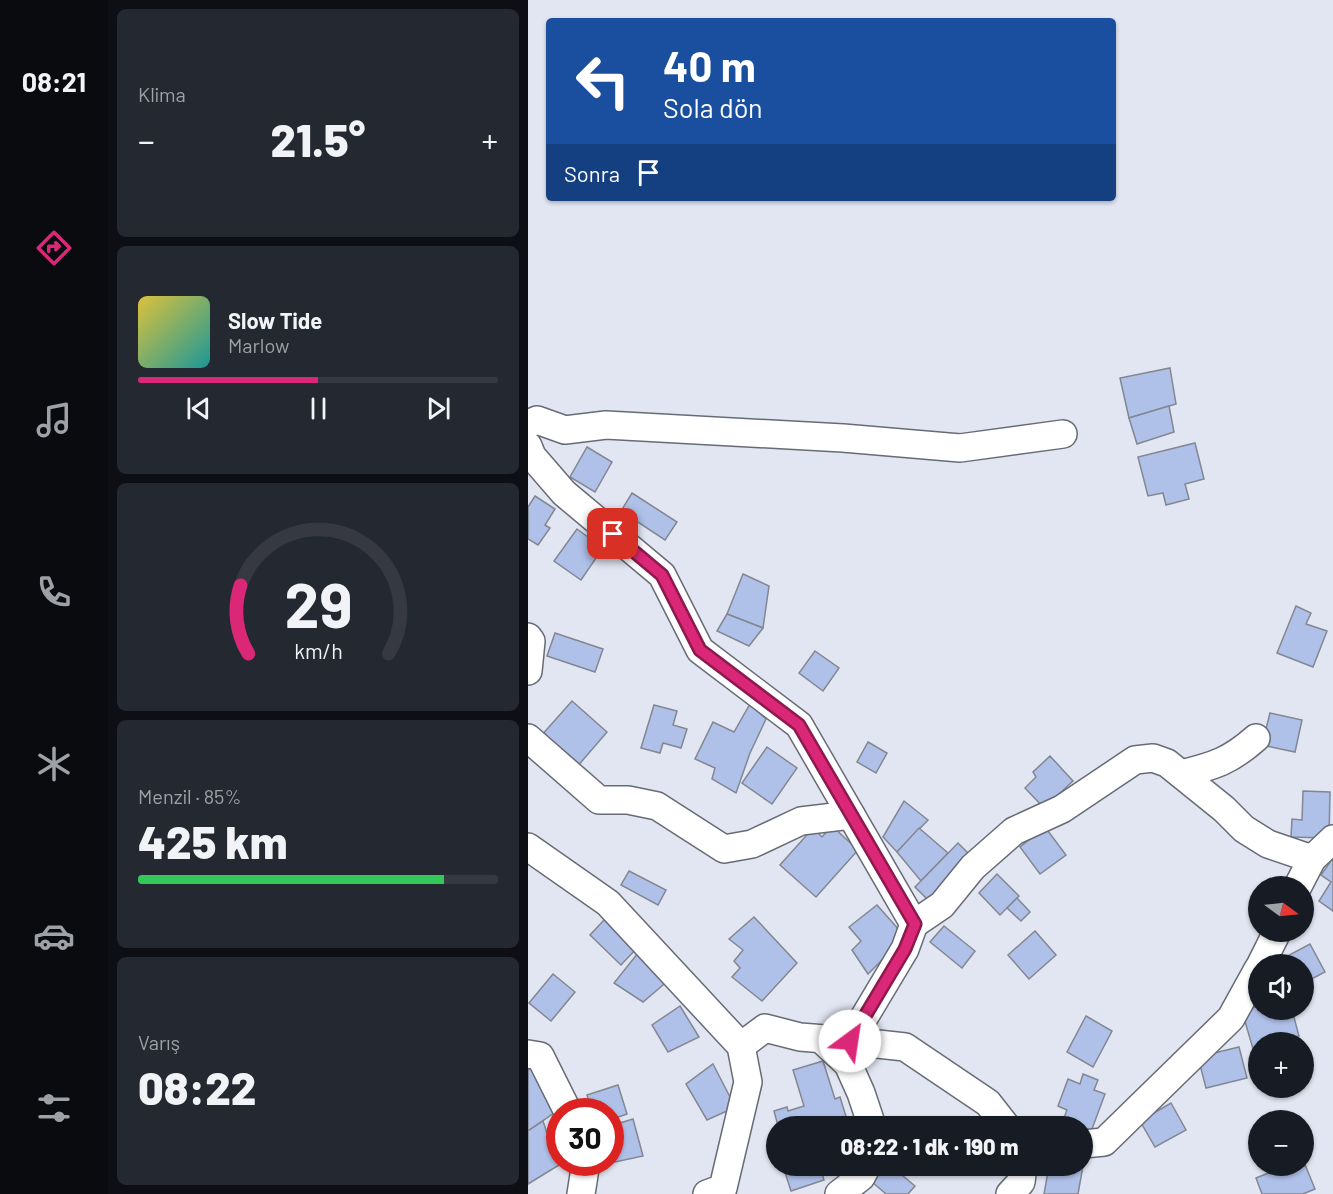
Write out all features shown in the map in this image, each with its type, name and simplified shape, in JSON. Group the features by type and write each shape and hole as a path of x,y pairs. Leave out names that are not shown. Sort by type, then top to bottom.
{"street":[{"path":"528,424 537,420 565,430 617,425 843,438 960,448 1063,434"},
{"path":"528,446 532,456 564,493 662,575 700,650 799,725 915,924"},
{"path":"528,637 531,641 528,671"},
{"path":"528,738 599,800 628,800 657,806 724,849 752,844 801,821 851,815"},
{"path":"1180,774 1221,763 1241,751 1256,738"},
{"path":"850,1041 905,949 915,924 942,904 973,867 1014,831 1062,808 1134,760 1153,758 1167,763 1244,829 1268,844 1312,859"},
{"path":"1303,876 1312,859 1333,839"},
{"path":"528,847 608,903 741,1046 748,1082 724,1193"},
{"path":"1093,1143 1104,1142 1230,1018 1248,986"},
{"path":"741,1046 765,1028 800,1037 905,1047 988,1103 998,1116"},
{"path":"821,1039 848,1064 869,1116"},
{"path":"528,1054 540,1056 561,1098"},
{"path":"581,1194 584,1176"},
{"path":"840,1194 862,1176"},
{"path":"1010,1194 1021,1182 1022,1176"}],"building":[{"path":"1170,368 1176,404 1129,418 1120,378"},
{"path":"1169,406 1174,432 1137,444 1129,418"},
{"path":"1195,443 1204,479 1185,484 1189,499 1166,505 1163,493 1148,496 1138,457"},
{"path":"587,447 612,462 595,492 570,477"},
{"path":"632,493 677,522 665,540 621,511"},
{"path":"535,496 555,509 545,525 550,528 538,545 528,539 528,507"},
{"path":"577,529 603,548 581,580 554,561"},
{"path":"743,574 769,586 763,628 727,614"},
{"path":"1296,606 1311,613 1306,624 1327,631 1313,667 1277,653"},
{"path":"727,614 763,628 749,646 717,631"},
{"path":"555,633 603,649 595,672 547,656"},
{"path":"815,651 839,668 823,691 799,673"},
{"path":"572,701 607,732 576,768 541,736"},
{"path":"750,704 766,719 750,753 736,793 712,779 715,768 695,759 713,722 734,732"},
{"path":"654,705 677,711 673,725 687,729 681,748 663,743 660,753 641,748"},
{"path":"1270,713 1302,720 1295,752 1262,745"},
{"path":"868,742 887,753 876,773 857,762"},
{"path":"767,747 797,768 772,804 742,783"},
{"path":"1050,756 1073,781 1044,808 1025,788 1036,777 1033,772"},
{"path":"1303,791 1330,792 1329,838 1291,837 1292,819 1302,820"},
{"path":"904,801 928,820 897,852 883,837"},
{"path":"832,826 858,850 816,897 780,865 813,828 822,837"},
{"path":"1045,827 1066,855 1040,874 1020,847"},
{"path":"919,828 948,853 921,881 897,852"},
{"path":"958,843 972,857 930,902 915,887"},
{"path":"1333,858 1333,911 1319,901 1331,882 1321,875"},
{"path":"629,871 666,890 658,905 621,885"},
{"path":"997,874 1019,896 1000,915 979,893"},
{"path":"1017,898 1030,912 1021,921 1007,908"},
{"path":"877,905 900,931 897,945 868,974 852,950 861,941 849,927"},
{"path":"754,917 797,963 762,1001 732,977 740,968 734,961 743,950 729,939"},
{"path":"605,919 636,949 621,965 590,935"},
{"path":"944,926 975,951 962,968 930,942"},
{"path":"1035,931 1056,955 1029,979 1008,955"},
{"path":"1310,944 1325,972 1314,978 1314,954 1291,954"},
{"path":"638,953 670,979 643,1002 614,983"},
{"path":"553,974 575,992 551,1021 529,1003"},
{"path":"680,1006 699,1037 668,1052 652,1025"},
{"path":"1248,1009 1248,1020 1295,1020 1298,1032 1248,1032 1242,1011"},
{"path":"1086,1016 1112,1031 1093,1067 1067,1052"},
{"path":"1239,1047 1247,1078 1206,1088 1198,1057"},
{"path":"823,1061 835,1099 840,1097 846,1116 775,1116 774,1111 787,1107 788,1111 804,1106 793,1070"},
{"path":"713,1064 730,1097 727,1111 707,1120 686,1084"},
{"path":"532,1068 547,1098 546,1119 528,1131 528,1070"},
{"path":"1083,1074 1098,1080 1094,1090 1105,1094 1093,1126 1093,1116 1065,1116 1067,1110 1058,1106 1068,1079 1080,1084"},
{"path":"618,1085 622,1098 588,1098 587,1095"},
{"path":"1171,1103 1186,1130 1155,1147 1140,1121"},
{"path":"633,1119 643,1156 624,1160 624,1122"},
{"path":"543,1121 546,1130 546,1173 528,1184 528,1131"},
{"path":"786,1176 823,1176 824,1180 791,1191"},
{"path":"875,1176 903,1176 915,1186 908,1194 886,1194 871,1181"},
{"path":"1047,1176 1081,1176 1078,1194 1044,1194"},
{"path":"1261,1176 1310,1176 1315,1189 1303,1194 1262,1194 1256,1178"}],"route":[{"path":"613,534 662,575 700,650 799,725 915,924 905,949 850,1041"}]}
